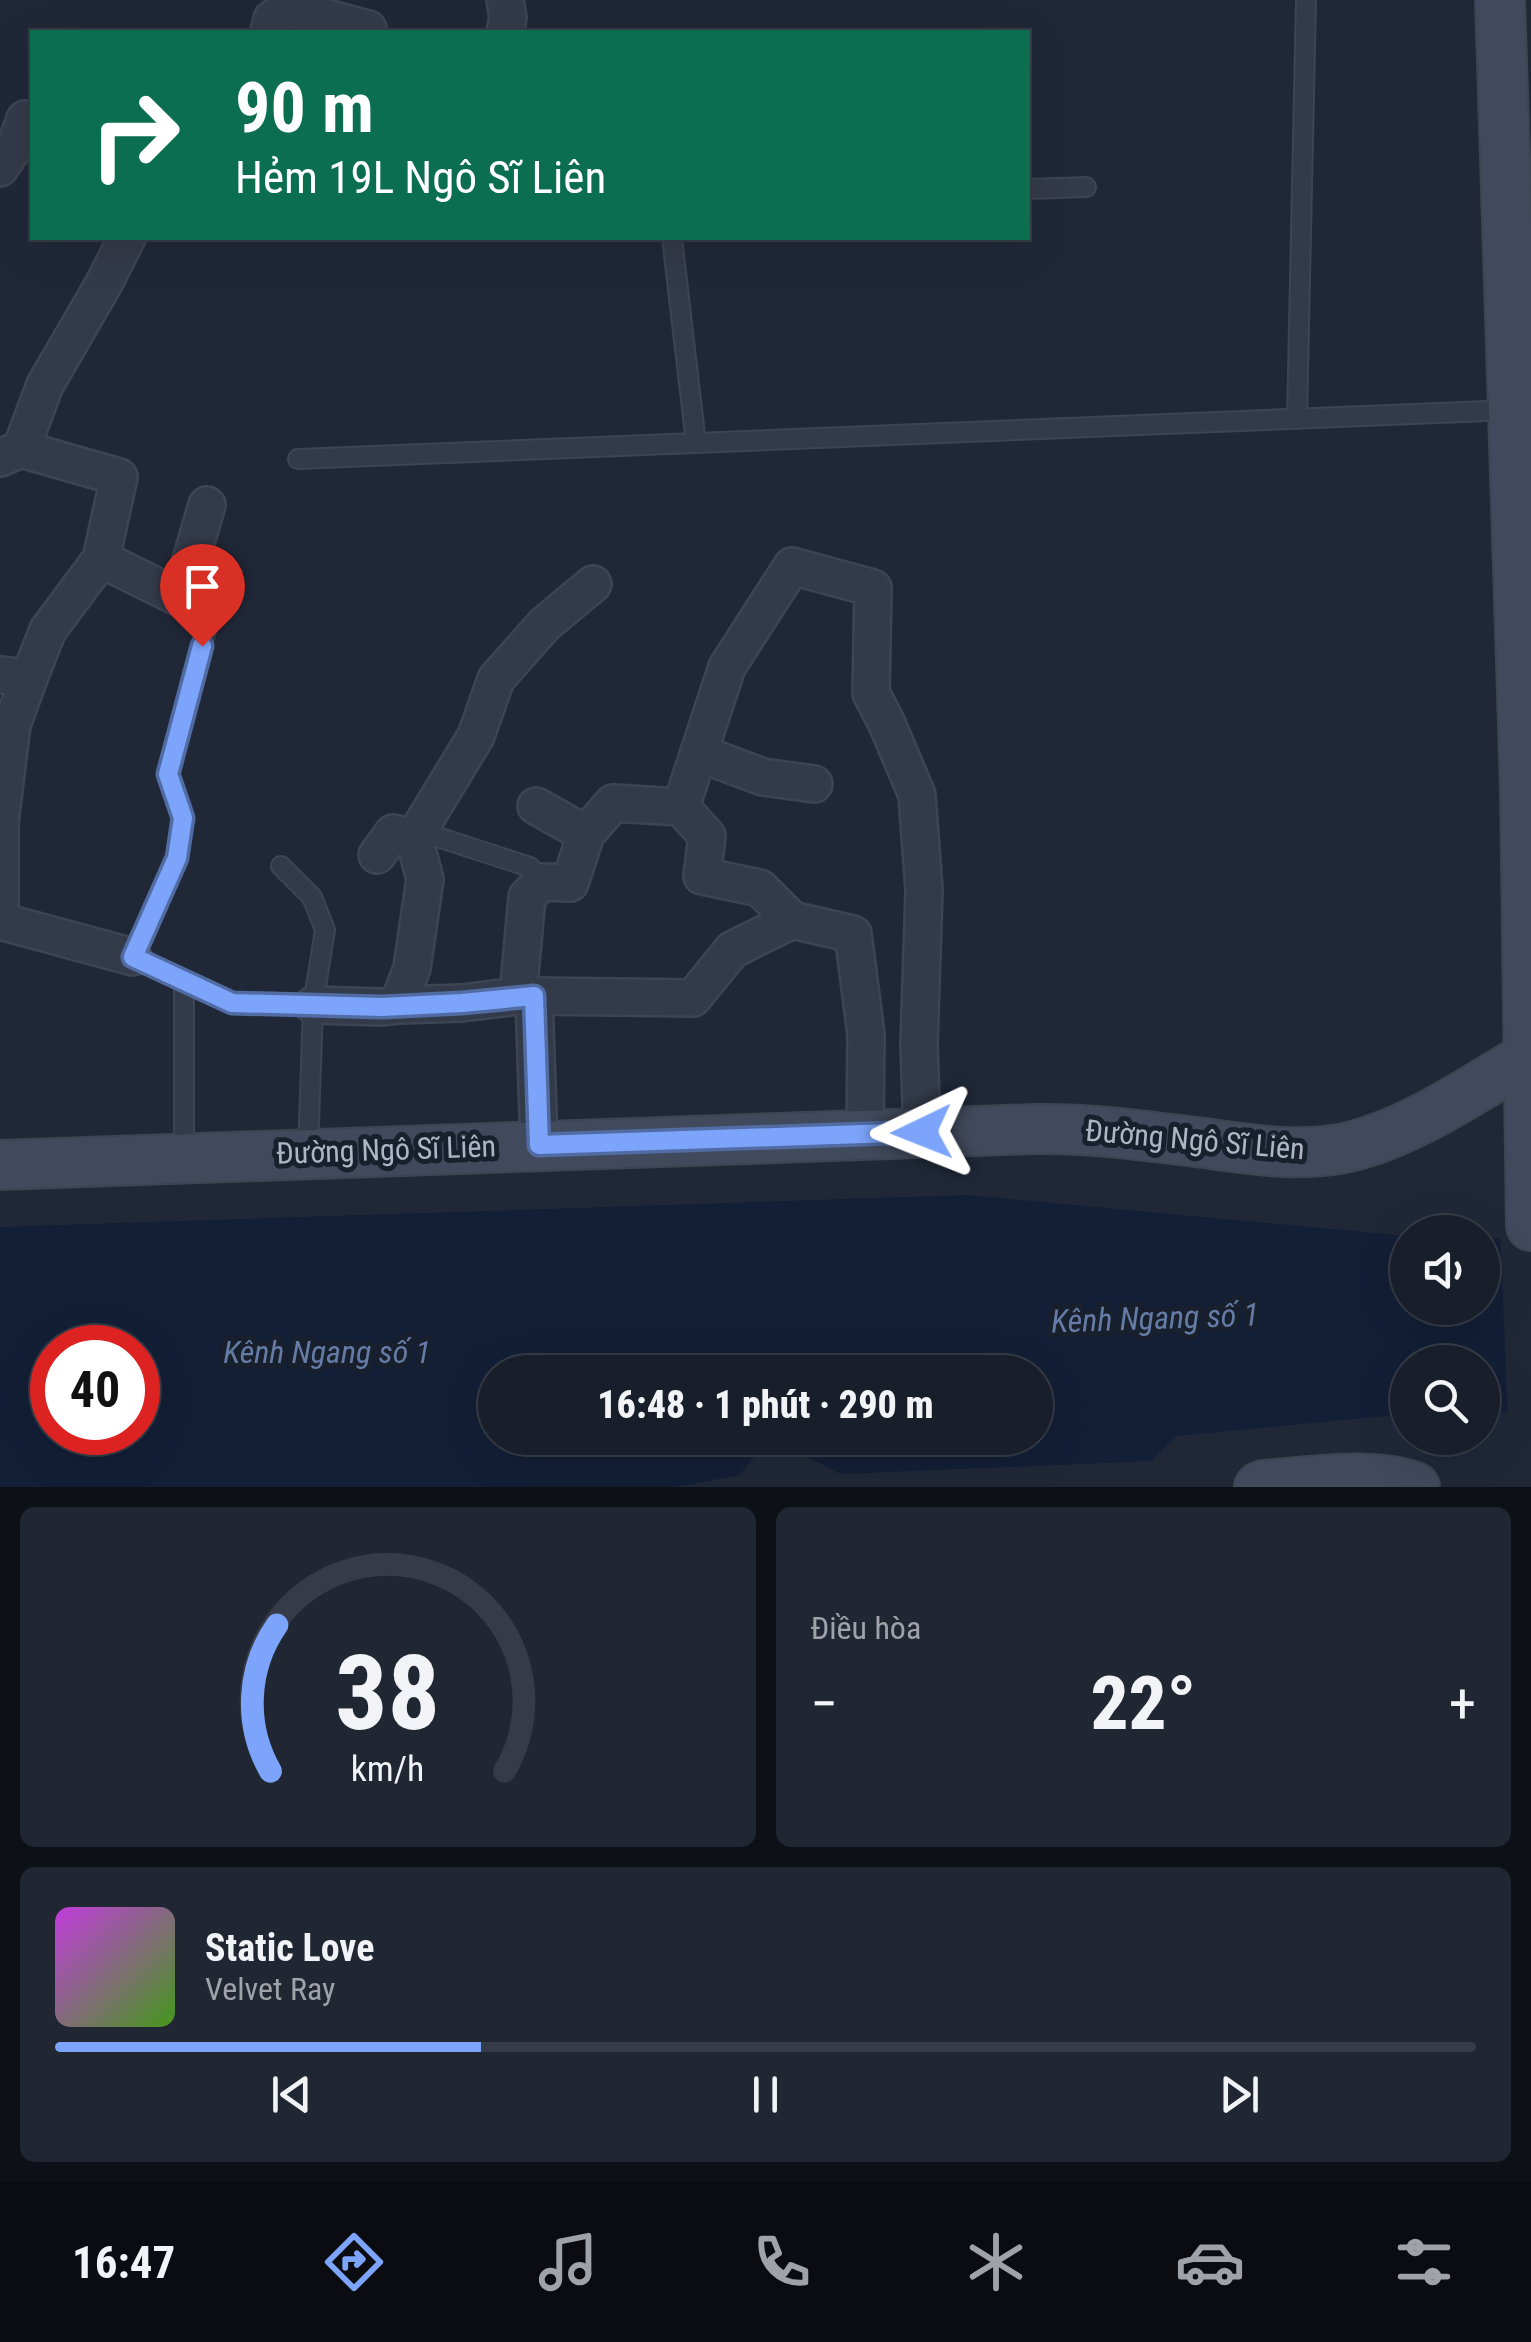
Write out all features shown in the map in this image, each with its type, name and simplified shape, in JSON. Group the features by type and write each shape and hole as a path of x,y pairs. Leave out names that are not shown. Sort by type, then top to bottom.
{"street":[{"path":"505,0 505,30"},
{"path":"1500,0 1525,788 1531,1226"},
{"path":"269,30 272,19 288,8 373,21"},
{"path":"0,168 16,144 19,117"},
{"path":"126,240 10,454 119,477 101,559 14,677 0,822 0,922 133,957"},
{"path":"101,559 180,598 208,505"},
{"path":"681,807 727,667 792,566 873,588 871,692 917,796 924,890 922,1132"},
{"path":"398,1005 412,968 425,879 417,834 476,736 496,678 545,624 593,584"},
{"path":"699,753 762,777 814,784"},
{"path":"539,1145 526,996 527,897 541,882 570,883 586,834 613,803 681,807 707,836 702,876 760,888 792,920 853,934 866,1034 865,1134"},
{"path":"536,806 586,834"},
{"path":"377,855 393,834 417,834"},
{"path":"313,1006 382,1007 526,996 692,998 732,950 792,920"},
{"name":"Đường Ngô Sĩ Liên","path":"0,1166 1089,1129 1270,1152 1319,1152 1398,1131 1528,1057"},
{"path":"1259,1487 1361,1480 1414,1487"}],"lane":[{"path":"1296,419 1306,0"},
{"path":"1030,189 1086,187"},
{"path":"672,240 696,443"},
{"path":"298,459 1514,410"},
{"path":"180,598 210,614 168,774 183,818 177,858 133,957 232,1003 313,1006"},
{"path":"417,834 530,867 541,882"},
{"path":"281,866 312,896 325,930 313,1006 308,1153"},
{"path":"184,980 184,1157"}],"water":[{"name":"Kênh Ngang số 1","path":"968,1195 1390,1234 1390,1325 1500,1325 1500,1237 1521,1231 1528,1412 1500,1413 1500,1345 1390,1345 1390,1416 1177,1436 1151,1461 841,1474 804,1455 1053,1455 1053,1355 478,1355 478,1455 756,1455 739,1475 677,1487 0,1487 0,1227"}],"pier":[{"path":"1531,1217 1531,1419 1508,1418 1500,1232"}],"route":[{"path":"202,646 168,774 183,818 177,858 133,957 232,1003 382,1007 534,996 539,1145 922,1132"}]}
